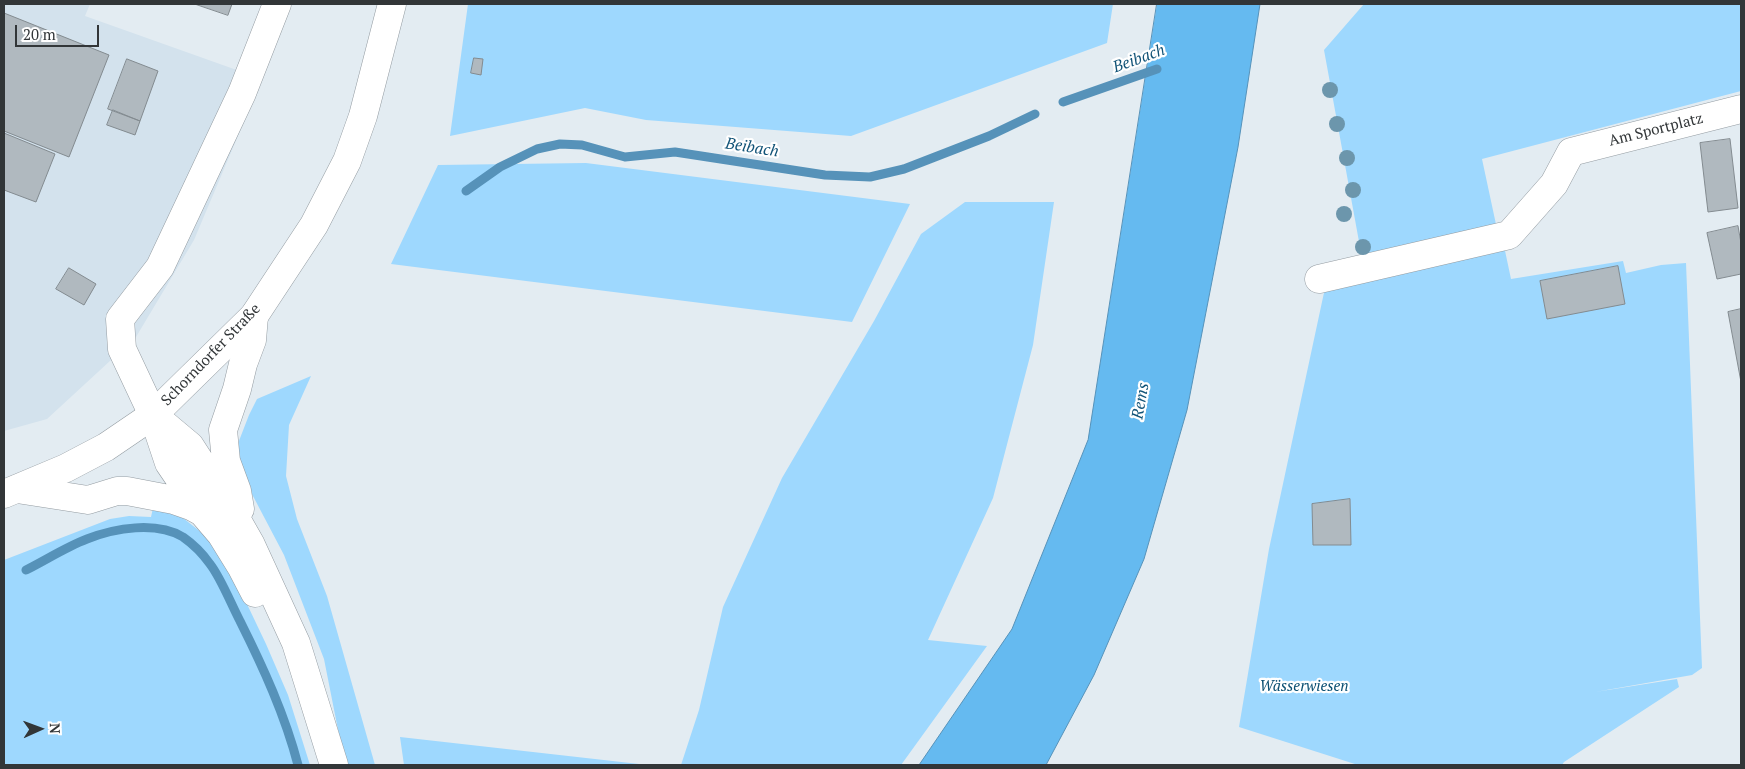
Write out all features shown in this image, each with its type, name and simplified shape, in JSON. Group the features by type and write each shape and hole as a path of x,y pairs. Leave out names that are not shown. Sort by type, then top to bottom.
{"main road":[{"path":"277,4 242,93 160,266 120,319 122,349 153,415 169,463 203,513 221,534 242,568 263,609 291,678 318,765"},
{"name":"Schorndorfer Straße","path":"10,491 66,468 106,447 153,415 254,316 314,225 347,160 363,116 392,4"},
{"name":"Am Sportplatz","path":"1319,279 1509,235 1554,184 1571,152 1741,109"},
{"path":"245,535 237,491 226,461 222,435 224,422 237,389 243,364 252,340 254,316"},
{"path":"153,415 190,446 230,508 268,578 296,644 334,765"},
{"path":"10,491 88,500 127,491 174,500 203,513"}],"shaded area":[{"path":"4,4 90,4 85,16 262,79 194,240 136,337 47,419 4,431"}],"green space":[{"path":"468,4 1113,4 1107,43 851,136 646,120 585,108 450,136"},
{"path":"1364,4 1741,4 1741,91 1482,159 1497,229 1362,258 1324,50"},
{"path":"586,163 910,204 852,322 391,264 438,165"},
{"path":"965,202 1054,202 1033,345 993,498 928,640 987,646 901,765 681,765 699,710 723,607 782,478 874,321 921,234"},
{"name":"Wässerwiesen","path":"1504,246 1511,279 1623,261 1626,273 1661,265 1686,263 1702,668 1692,675 1595,692 1677,679 1679,687 1562,765 1358,765 1239,727 1269,549 1325,288"},
{"path":"311,376 289,425 286,476 297,519 327,596 375,765 345,765 324,659 284,555 243,477 237,446 257,399"},
{"path":"153,508 183,518 206,536 236,581 288,695 310,765 4,765 4,560 110,519 129,516 151,517"},
{"path":"400,737 648,765 404,765"}],"water":[{"name":"Rems","path":"1157,4 1260,4 1238,147 1187,410 1144,559 1094,675 1046,765 919,765 1012,629 1088,440"}],"building":[{"path":"195,4 232,4 228,15"},
{"path":"4,13 109,55 69,157 4,131"},
{"path":"474,58 483,59 481,75 471,73"},
{"path":"127,59 158,71 140,121 108,109"},
{"path":"113,110 140,121 135,135 107,125"},
{"path":"4,133 55,154 36,202 4,190"},
{"path":"1730,139 1738,208 1708,212 1700,143"},
{"path":"1738,226 1741,243 1741,274 1717,279 1707,233"},
{"path":"1618,266 1625,304 1547,319 1540,281"},
{"path":"69,268 96,284 84,305 56,289"},
{"path":"1741,309 1741,382 1728,312"},
{"path":"1350,499 1351,545 1313,545 1312,504"}],"waterway":[{"name":"Beibach","path":"1063,102 1157,69"},
{"name":"Beibach","path":"466,191 500,167 537,149 560,144 582,145 625,157 675,152 825,175 870,177 904,169 989,136 1035,114"},
{"path":"26,570 79,542 123,529 161,529 183,537 204,557 222,584 273,692 287,728 298,765"}]}
